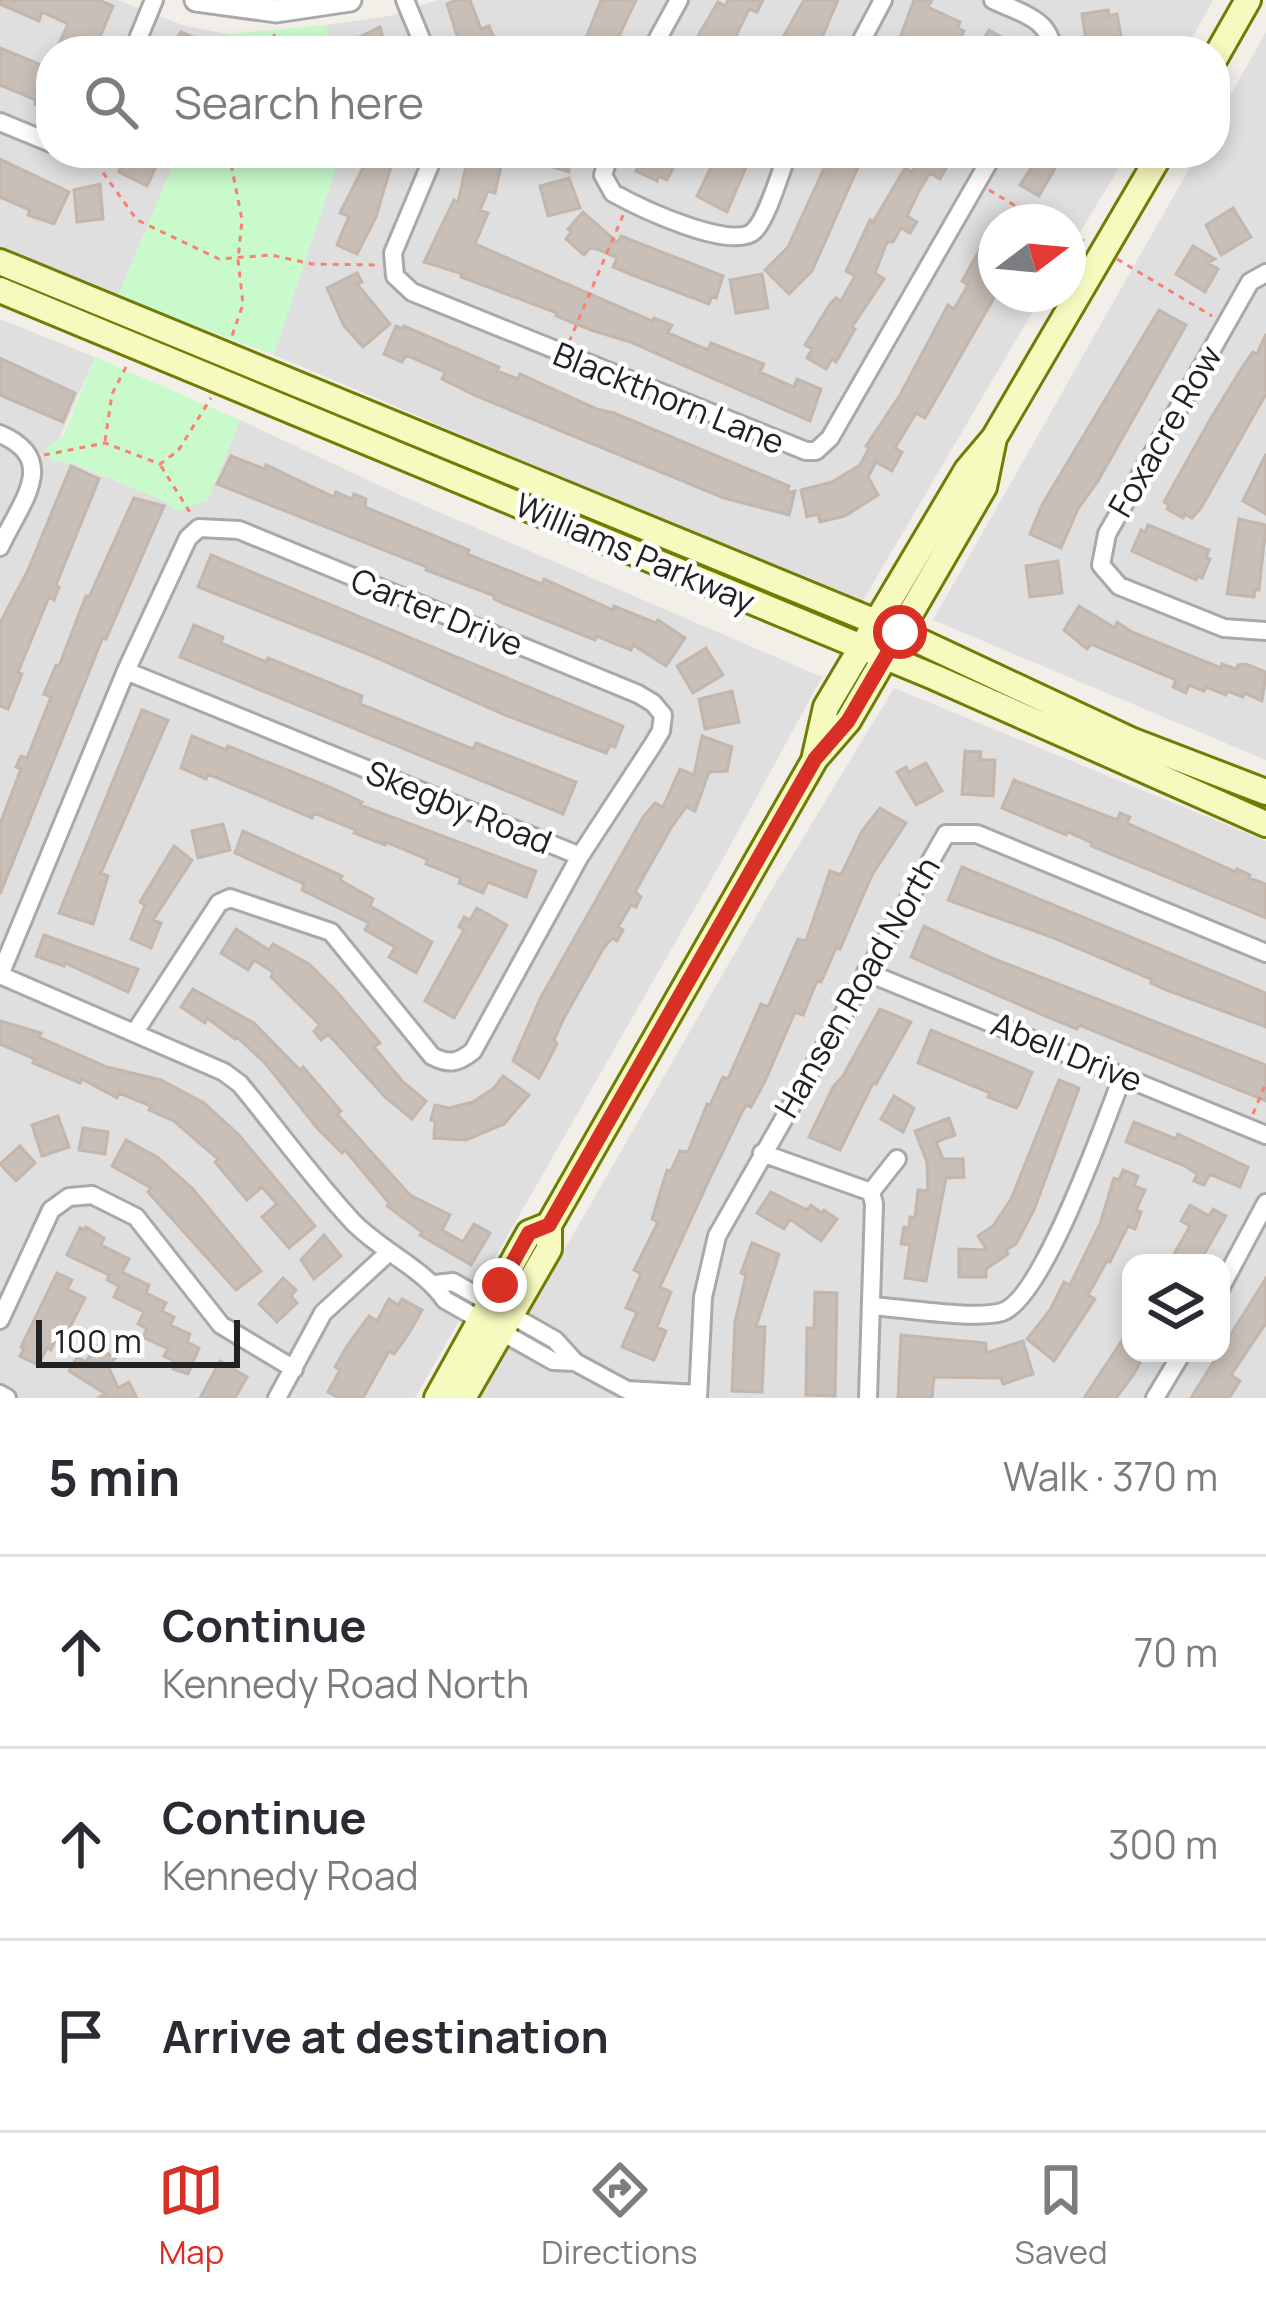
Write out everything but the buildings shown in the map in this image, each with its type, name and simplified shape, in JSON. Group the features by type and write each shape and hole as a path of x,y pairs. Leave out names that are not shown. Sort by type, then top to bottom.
{"main road":[{"path":"1228,36 1248,0"},
{"path":"463,1398 529,1233 549,1225 815,759 848,721 885,658 888,627 967,470 994,438 1153,168"},
{"name":"Williams Parkway","path":"0,262 888,627 1133,740 1266,792"},
{"name":"Williams Parkway","path":"0,290 861,647 1266,824"},
{"path":"815,759 826,706 861,647 888,627"},
{"path":"437,1398 496,1317"}],"street":[{"path":"139,36 154,0"},
{"path":"196,0 276,10 350,0"},
{"path":"405,0 420,36"},
{"path":"659,36 679,0"},
{"path":"864,36 883,0"},
{"path":"993,0 1040,22 1049,36"},
{"path":"0,122 36,137"},
{"path":"394,270 393,253 429,168"},
{"path":"605,168 607,188 629,202 722,238 746,236 758,226 782,168"},
{"name":"Blackthorn Lane","path":"394,270 412,292 795,450 816,451 830,438 985,168"},
{"name":"Foxacre Row","path":"1266,273 1250,282 1107,534 1101,565 1119,586 1224,628 1266,631"},
{"path":"0,434 25,446 33,458 34,474 0,547"},
{"path":"199,528 188,538 126,671 0,975 224,1072 240,1084 354,1223 435,1285 453,1282 553,1361 575,1362 627,1390 698,1396"},
{"name":"Carter Drive","path":"199,528 239,530 653,703 663,715 661,730 580,856"},
{"name":"Skegby Road","path":"126,671 580,856 473,1051 461,1061 445,1063 432,1056 331,932 230,898 219,903 135,1032"},
{"name":"Hansen Road North","path":"698,1396 704,1297 716,1236 946,834 977,834 1266,953"},
{"name":"Abell Drive","path":"866,972 1266,1135"},
{"path":"872,1306 993,1314 1016,1304 1063,1227 1124,1075"},
{"path":"762,1154 871,1192"},
{"path":"868,1398 871,1192 897,1159"},
{"path":"0,1320 51,1210 69,1197 92,1195 136,1217 220,1325 294,1369"},
{"path":"1230,1270 1266,1203"},
{"path":"278,1398 323,1312 388,1252"},
{"path":"1155,1398 1177,1362"}],"path":[{"path":"274,36 276,10"},
{"path":"100,168 136,220 219,259 271,255 312,264 383,265 394,270"},
{"path":"230,342 243,304 238,260 242,220 232,168"},
{"path":"976,183 1012,204"},
{"path":"563,354 629,202"},
{"path":"1105,252 1226,324"},
{"path":"105,443 112,394 136,346"},
{"path":"160,464 178,451 212,396"},
{"path":"33,458 105,443 160,464 199,528"},
{"path":"1248,1126 1266,1083"}],"shaded area":[{"path":"0,0 118,0 185,26 228,34 36,36 36,168 172,168 118,296 0,248"},
{"path":"437,0 1213,0 1193,36 329,36 326,25 390,16"},
{"path":"1266,32 1266,760 933,620 1189,168 1230,168 1230,96"},
{"path":"336,168 1119,168 1086,222 1086,204 978,204 978,312 1032,312 861,604 274,355"},
{"path":"0,319 95,357 50,460 74,464 165,501 177,511 208,500 240,420 402,496 822,677 415,1398 0,1398"},
{"path":"894,688 1266,841 1266,1398 479,1398 766,899"}],"green space":[{"path":"326,25 329,36 227,36"},
{"path":"172,168 336,168 274,355 118,296"},
{"path":"95,357 240,420 208,500 177,511 165,501 75,464 50,460 46,448 63,437"}],"route":[{"path":"500,1285 529,1233 549,1225 815,759 848,721 900,632"}]}
